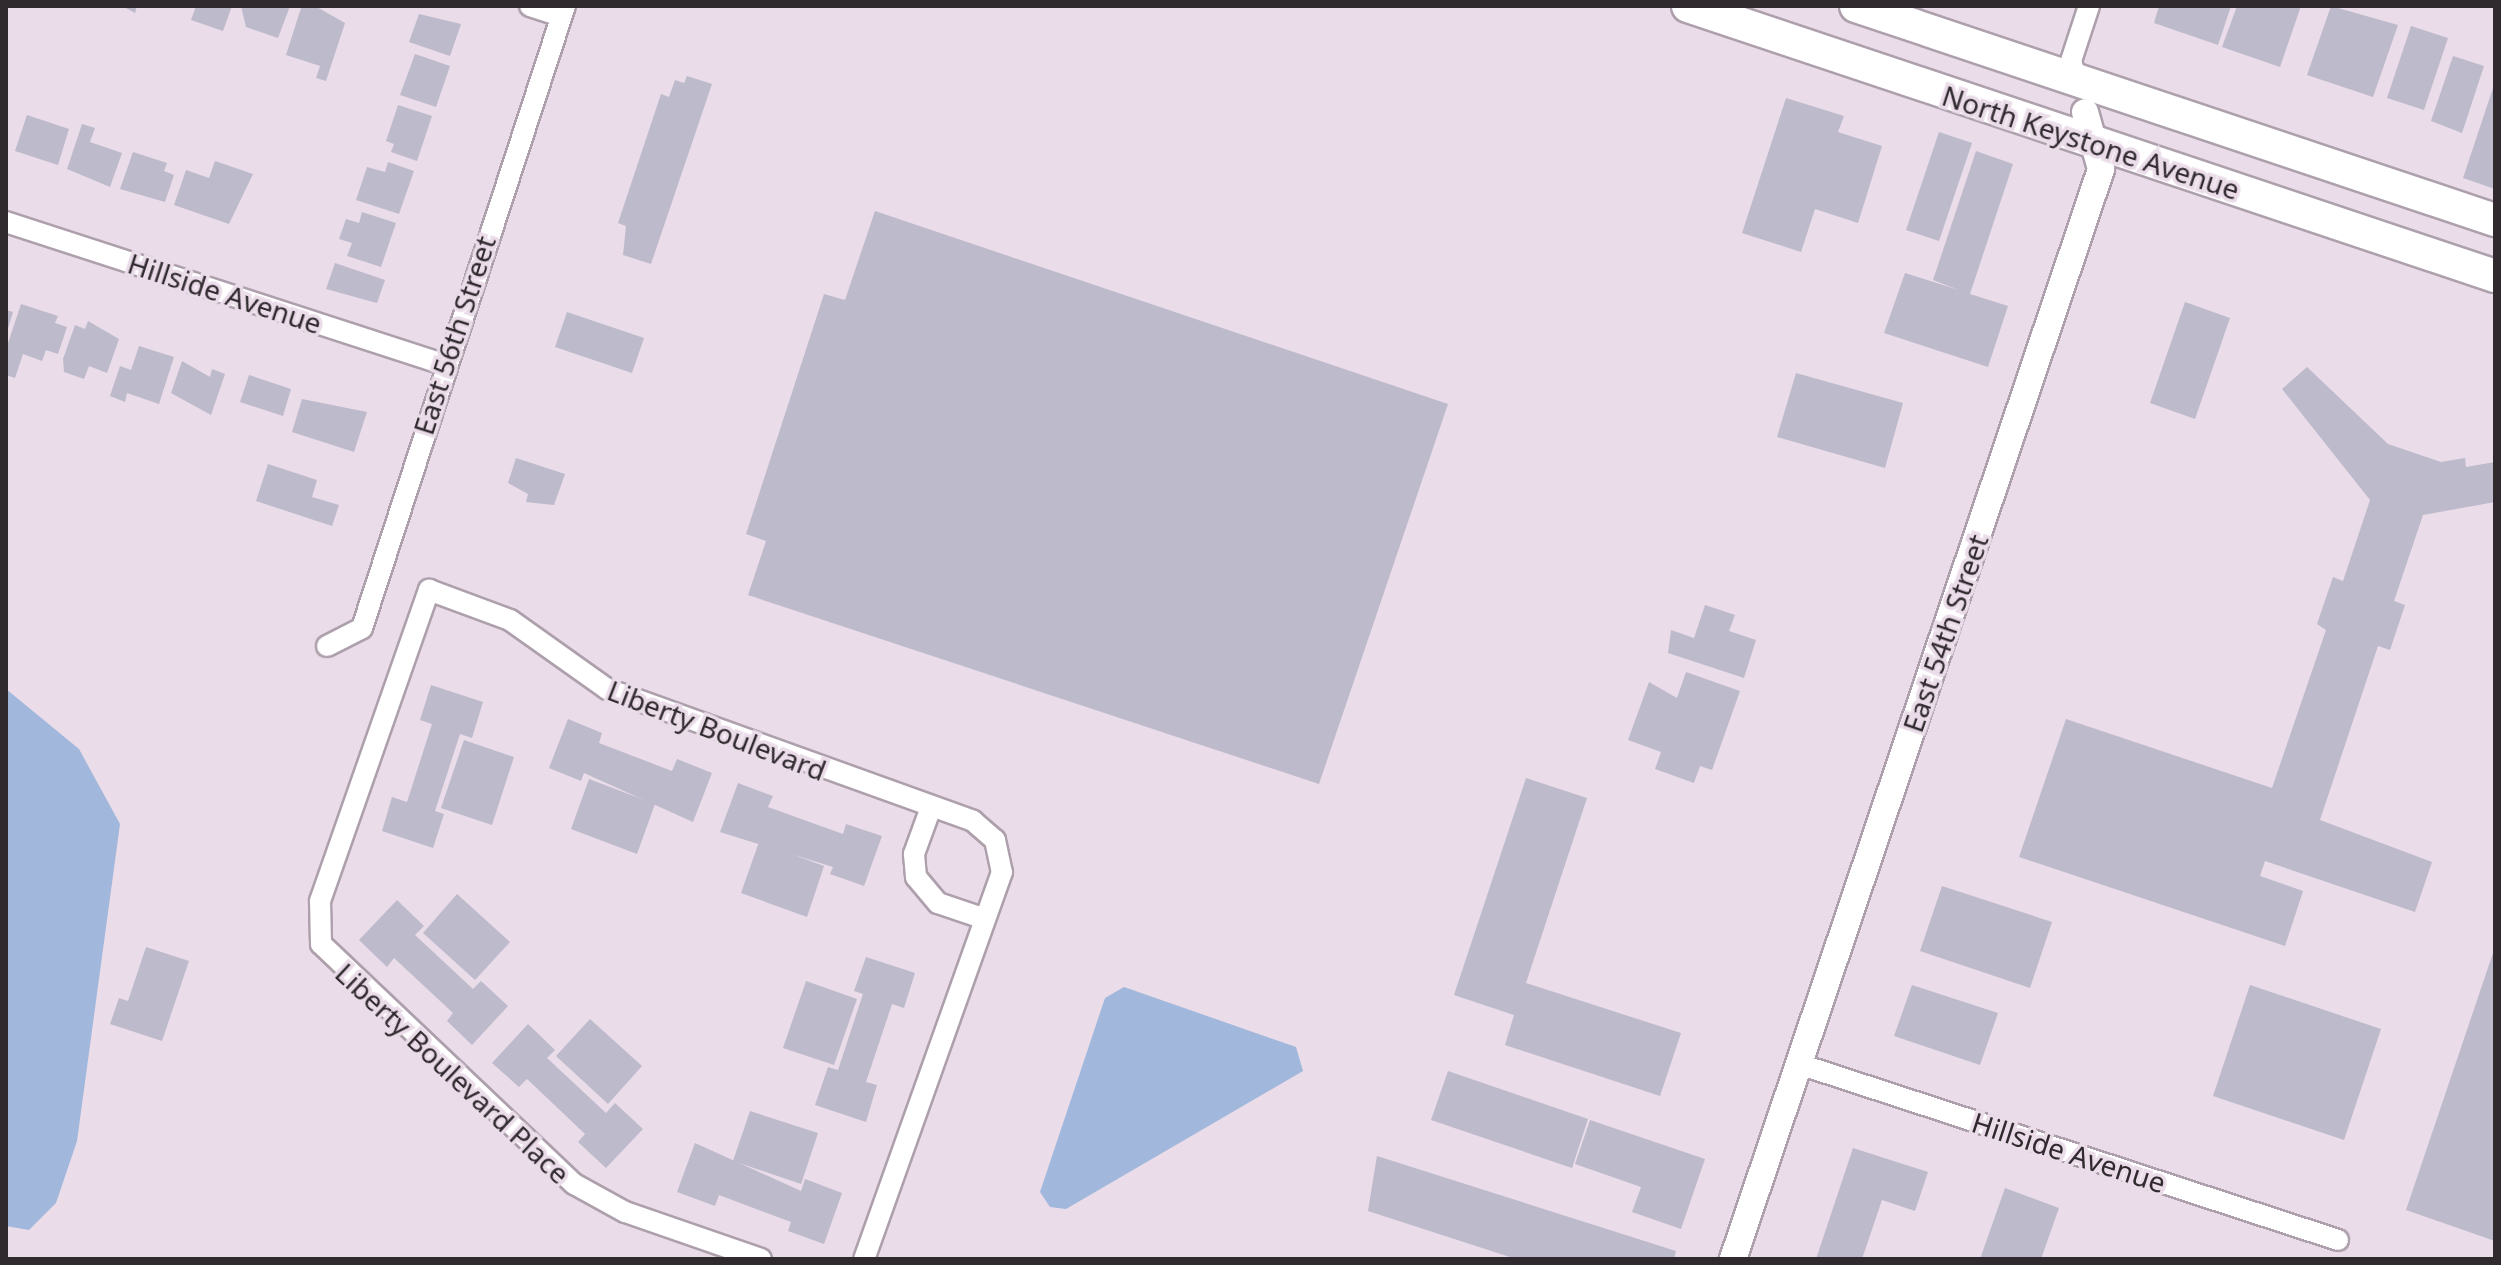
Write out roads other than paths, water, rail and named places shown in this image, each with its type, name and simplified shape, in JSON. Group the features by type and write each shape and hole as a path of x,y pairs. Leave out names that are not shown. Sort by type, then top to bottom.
{"main road":[{"name":"North Keystone Avenue","path":"1688,6 2495,276"},
{"name":"North Keystone Avenue","path":"1856,6 2495,220"}],"street":[{"path":"530,6 562,11"},
{"name":"East 54th Street","path":"1733,1259 2097,182 2094,143 2071,61 2089,6"},
{"name":"East 56th Street","path":"327,646 362,628 443,364 562,11"},
{"name":"Hillside Avenue","path":"6,222 443,364"},
{"name":"Liberty Boulevard","path":"429,590 510,620 607,689 930,810 981,826 1000,849 1002,872 982,918 864,1259"},
{"name":"Liberty Boulevard Place","path":"429,590 320,901 321,944 574,1184 625,1212 761,1259"},
{"path":"930,810 914,854 916,877 938,903 982,918"},
{"name":"Hillside Avenue","path":"1799,1064 2338,1240"}],"water":[{"path":"6,689 79,749 120,824 77,1141 56,1203 29,1230 6,1226"},
{"path":"1124,987 1296,1047 1303,1071 1066,1209 1050,1207 1040,1192 1105,998"}]}
